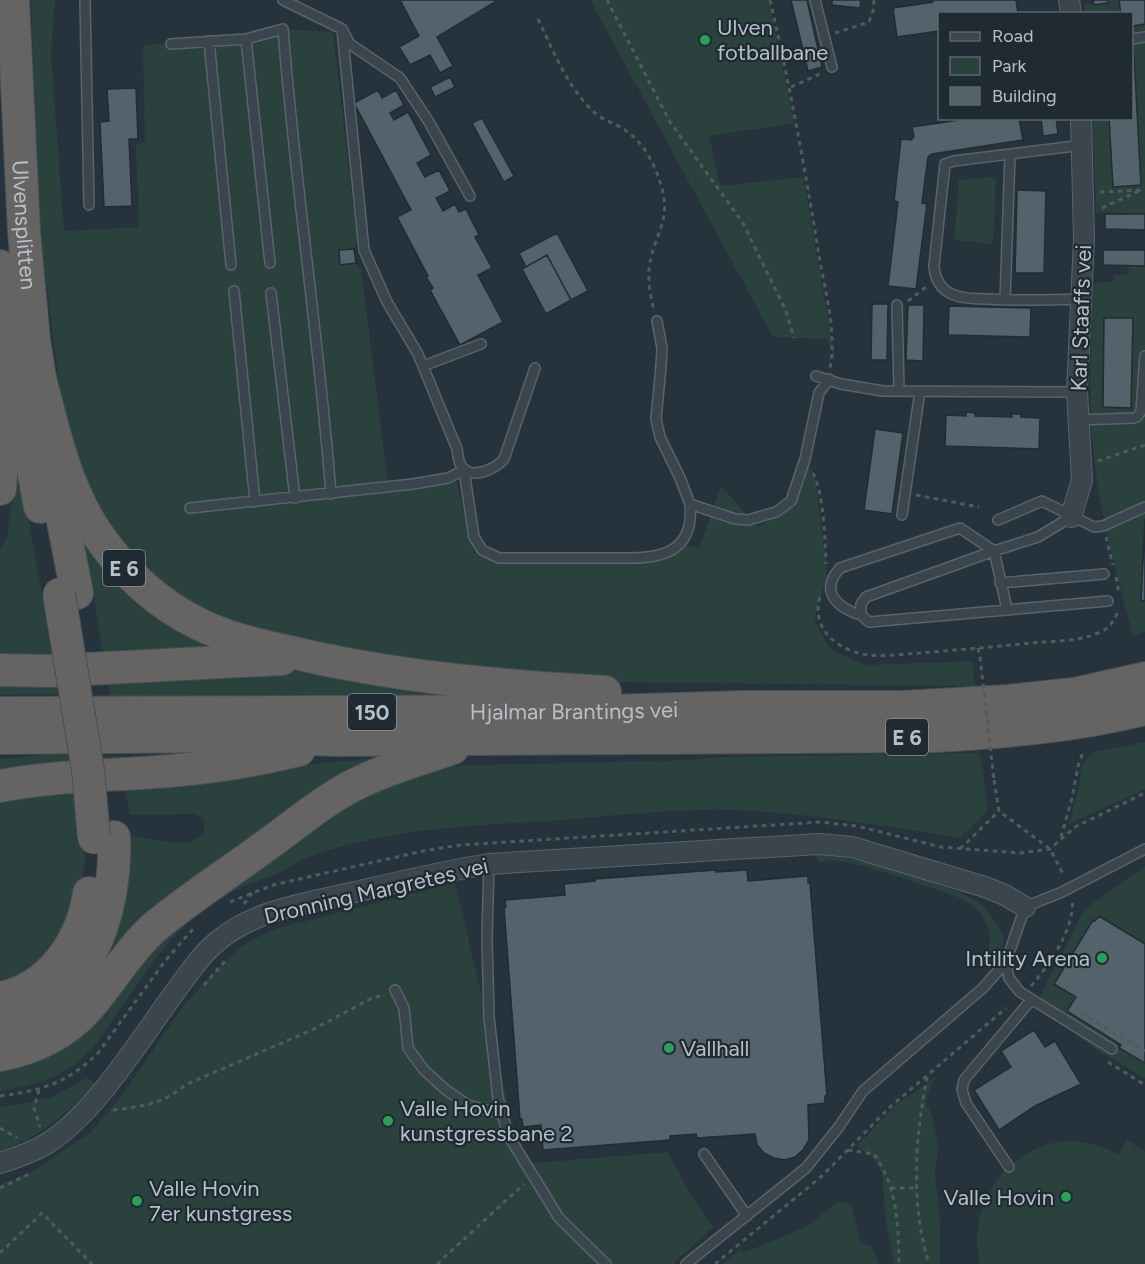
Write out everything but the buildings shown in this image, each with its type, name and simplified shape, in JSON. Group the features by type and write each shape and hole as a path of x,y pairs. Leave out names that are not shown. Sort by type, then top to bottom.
{"highway":[{"name":"Ulvensplitten","path":"13,0 24,232 34,340 40,378"},
{"name":"Ulvensplitten","path":"0,266 2,298"},
{"name":"E 6","path":"0,489 3,446 2,298"},
{"name":"E 6","path":"0,1023 23,1017 44,1006 62,993 79,975 103,927 113,879 104,838 106,765 68,594 33,474 2,298"},
{"name":"E 6","path":"40,378 68,594"},
{"name":"E 6","path":"40,378 56,443 82,508 110,553 152,594 197,623 239,639 310,657 461,681 609,692 743,707"},
{"path":"0,670 49,671 310,657"},
{"name":"Hjalmar Brantings vei","path":"0,713 641,711 743,707 903,707 1008,701 1074,694 1145,678"},
{"name":"Hjalmar Brantings vei","path":"0,738 232,736 336,740 935,736 1074,724 1145,709"},
{"path":"0,1055 38,1044 70,1024 86,1010 143,937 326,802 358,783 388,770 480,739"},
{"path":"0,786 67,777 176,771 233,764 336,740"},
{"name":"E 6","path":"0,998 30,988 48,975 61,960 83,918 93,864 104,838"}],"street":[{"name":"Karl Staaffs vei","path":"1071,517 1082,480 1077,392 1084,219 1081,120"},
{"name":"Dronning Margretes vei","path":"0,1163 48,1143 80,1116 114,1075 196,963 218,941 240,925 280,909 442,872 489,864 792,845 828,845 858,849 985,887 1025,907"}],"lane":[{"path":"85,0 89,205"},
{"path":"283,0 342,29 350,44 400,78 429,122 470,196"},
{"path":"815,0 832,67"},
{"path":"171,44 246,39 283,29 295,164 332,494"},
{"path":"342,29 364,250 387,302 423,366 457,449 459,463 464,470 470,518 476,542 487,553 499,558 650,558 675,549 686,536 691,518 690,504 660,437 656,419 662,357 657,321"},
{"path":"246,39 270,262"},
{"path":"209,41 231,265"},
{"path":"1082,299 962,298 948,292 936,279 934,266 945,164 1083,145"},
{"path":"1005,300 1010,155"},
{"path":"234,291 255,502"},
{"path":"271,293 295,498"},
{"path":"897,305 899,391"},
{"path":"423,366 481,344"},
{"path":"1078,420 1138,416 1141,411 1145,356"},
{"path":"190,508 332,494 448,478 464,470 472,473 497,467 504,459 535,368"},
{"path":"816,376 841,384 883,391 1077,392"},
{"path":"690,504 735,519 748,520 776,512 791,501 805,459 819,393 829,379"},
{"path":"902,515 920,391"},
{"path":"998,520 1042,501 1094,527 1103,526 1145,507"},
{"path":"861,615 861,604 866,597 1038,537 1071,517"},
{"path":"1007,609 994,551 960,528 840,568 831,584 831,592 835,601 845,609 869,621 1108,601"},
{"path":"1000,583 1104,574"},
{"path":"686,1264 806,1168 838,1128 863,1091 983,988 1006,962 1025,907 1070,888 1145,849"},
{"path":"489,864 487,937 489,1017 498,1098 508,1135 560,1218 606,1264"},
{"path":"1006,962 1009,978 1022,994 1112,1048"},
{"path":"397,994 404,1008 408,1048 424,1070 446,1090 468,1105 502,1114"},
{"path":"1009,1167 966,1103 962,1089 964,1080 1031,1000"},
{"path":"704,1154 747,1216"}],"path":[{"path":"607,0 670,122 743,223 786,311 794,339"},
{"path":"770,0 791,87 833,346 829,379"},
{"path":"824,34 835,33 869,22 874,0"},
{"path":"538,19 562,68 578,93 594,112 625,130 641,145 660,182 666,201 665,219 649,270 649,284 657,321"},
{"path":"791,87 832,67"},
{"path":"1083,193 1143,190"},
{"path":"1084,219 1107,205 1143,190"},
{"path":"897,305 906,305 912,297 936,279"},
{"path":"1091,463 1145,445"},
{"path":"805,459 818,485 824,528 826,571"},
{"path":"906,492 979,507"},
{"path":"823,588 817,609 822,627 827,633 844,647 855,652 884,655 1052,642 1089,636 1100,633 1110,626 1117,613"},
{"path":"715,1264 822,1176 890,1108 1033,984 1060,945 1072,916 1073,903 1070,888 1050,849 999,811 978,648"},
{"path":"1061,839 1072,798 1077,766 1083,752"},
{"path":"227,904 273,885 423,851 483,842 821,822 857,826 920,843 960,849 1020,853 1050,849 1075,827 1145,793"},
{"path":"960,849 999,811"},
{"path":"242,906 252,892"},
{"path":"0,1096 39,1090 67,1079 98,1053 165,961 196,926"},
{"path":"113,1110 139,1107 167,1099 185,1085 312,1030 374,998 397,994"},
{"path":"1074,1008 1145,1051"},
{"path":"927,1075 916,1144 916,1188 923,1245 929,1264"},
{"path":"39,1090 34,1108 43,1134"},
{"path":"0,1128 23,1140"},
{"path":"848,1150 874,1154 885,1171 897,1219 899,1264"},
{"path":"436,1264 533,1177"},
{"path":"891,1188 916,1188"},
{"path":"0,1253 42,1213 92,1264"},
{"path":"720,1260 724,1264"}],"green space":[{"path":"31,0 55,0 51,54 64,231 139,227 136,144 145,142 143,45 246,39 283,29 333,32 357,240 354,249 339,251 340,264 355,263 361,269 388,486 456,479 474,553 648,561 684,545 699,548 721,486 758,527 796,504 805,459 815,476 826,563 826,578 814,620 830,649 864,665 973,661 975,686 614,682 339,650 239,629 141,575 88,502 62,408 39,224"},
{"path":"590,0 769,0 794,123 709,136 720,186 803,177 836,364 827,339 773,337"},
{"path":"1108,0 1145,0 1145,214 1096,212 1093,120 1133,120 1133,12 1085,12 1084,5 1108,3"},
{"path":"996,177 993,244 954,240 959,180"},
{"path":"1129,266 1145,266 1145,632 1133,636 1100,497 1092,440 1090,396 1093,284 1113,281 1114,275 1128,275"},
{"path":"17,458 54,659 0,659 0,550 7,537"},
{"path":"68,522 95,558 235,652 104,660 93,592 83,592"},
{"path":"292,666 441,695 110,699 107,679"},
{"path":"0,681 60,681 62,694 0,695"},
{"path":"1145,742 1145,789 1069,824 1079,787 1081,767 1089,756 1094,752"},
{"path":"980,753 988,811 960,838 780,813 687,810 405,833 338,847 306,858 277,874 237,890 189,922 165,948 98,1040 76,1064 45,1080 0,1091 0,1063 124,970 322,814 437,766 693,760 719,757"},
{"path":"44,755 143,757 194,755 0,774 0,759"},
{"path":"396,756 100,982 0,1048 0,1035 128,836 177,843 196,839 204,833 204,818 193,814 130,815 123,783"},
{"path":"78,787 85,857 82,883 55,954 0,987 0,798"},
{"path":"816,855 877,865 952,889 971,898 983,906 992,917 1004,937 1003,945 993,962 987,961 990,942 985,920 971,905 958,897 867,867 831,861 819,862"},
{"name":"Intility Arena","path":"1145,866 1145,1078 1100,1052 1035,1006 1084,910"},
{"path":"455,883 522,1164 668,1152 689,1192 713,1227 673,1264 0,1264 0,1185 32,1172 91,1132 122,1095 184,1005 237,950 278,928"},
{"path":"87,1078 95,1084 74,1105 40,1132 0,1151 0,1108 50,1098"},
{"path":"934,1078 925,1102 932,1115 938,1147 935,1174 940,1223 940,1264 894,1264 886,1223 882,1174 876,1161 857,1146 894,1107"},
{"name":"Valle Hovin","path":"1127,1140 1145,1152 1145,1264 980,1264 977,1241 980,1218 988,1196 1000,1176 1017,1160 1036,1149 1059,1142 1088,1143 1119,1154"},
{"path":"839,1201 851,1204 860,1242 872,1247 879,1264 722,1264 740,1250 743,1253 804,1228"}],"place":[{"name":"Ulven fotballbane","path":"705,40"},
{"name":"Intility Arena","path":"1102,958"},
{"name":"Vallhall","path":"669,1048"},
{"name":"Valle Hovin kunstgressbane 2","path":"388,1121"},
{"name":"Valle Hovin","path":"1066,1197"},
{"name":"Valle Hovin 7er kunstgress","path":"137,1201"}]}
